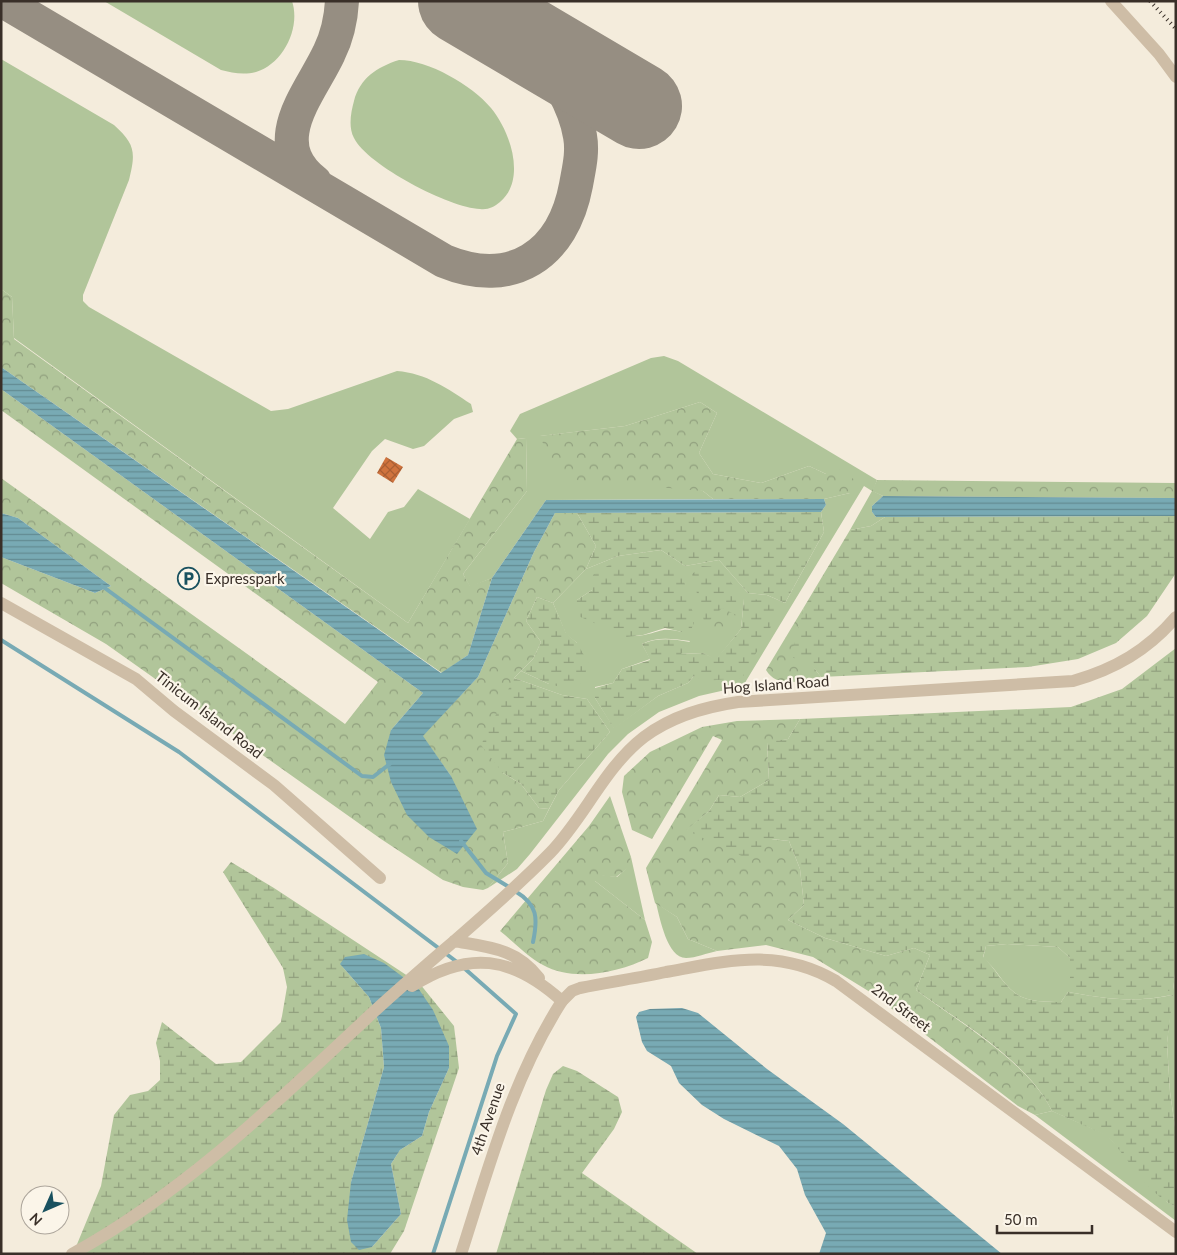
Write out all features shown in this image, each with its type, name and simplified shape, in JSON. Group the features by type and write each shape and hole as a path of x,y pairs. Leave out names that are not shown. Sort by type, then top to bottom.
{"street":[{"path":"1111,1 1159,54 1176,77"},
{"name":"Tinicum Island Road","path":"1,603 136,679 174,711 274,785 380,878"},
{"name":"Hog Island Road","path":"378,1008 452,944 551,851 625,754 645,736 681,716 707,707 745,702 1073,681 1105,671 1128,659 1157,637 1176,617"},
{"path":"452,944 498,948 518,959 538,976 541,982"},
{"name":"2nd Street","path":"562,1001 572,991 580,988 729,961 772,959 819,970 844,986 1176,1232"},
{"path":"72,1254 112,1232 204,1166 378,1008 425,978 450,967 474,961 496,963 541,982 562,1001"},
{"name":"4th Avenue","path":"461,1254 500,1131 520,1078 543,1030 562,1001"}],"green space":[{"path":"104,1 292,1 294,22 288,44 274,61 266,68 256,72 238,73 221,70"},
{"path":"1,59 114,125 130,143 133,162 129,180 83,295 83,301 89,307 271,411 288,409 397,371 408,372 427,378 471,404 473,412 454,419 424,446 413,449 385,439 372,451 333,508 370,539 388,512 404,507 418,489 470,519 408,623 14,338 12,297 1,289"},
{"path":"399,60 423,64 449,75 473,91 491,108 504,129 513,155 513,181 508,192 500,202 488,209 467,207 430,193 392,172 375,160 362,149 354,138 351,129 351,115 360,86 370,74"},
{"path":"1,289 12,297 14,339 408,623 517,439 526,438 527,491 463,574 470,586 492,578 468,655 442,673 1,367"},
{"path":"664,356 678,361 877,480 873,491 883,496 872,506 872,512 876,517 885,517 871,526 850,530 872,491 864,486 743,686 699,696 659,712 628,734 608,754 517,869 488,888 508,863 503,832 543,821 559,790 610,732 587,699 562,695 514,678 521,671 549,684 577,643 566,634 553,603 586,569 618,556 661,550 685,566 719,560 748,593 767,595 785,603 824,532 821,512 826,505 824,499 850,493 826,474 809,466 761,483 713,474 699,453 717,413 700,402 625,426 540,436 703,491 713,499 546,500 492,578 470,587 463,574 527,491 526,438 517,439 510,431 520,414 651,358","holes":["592,590 682,632 666,630 634,636 624,635 615,631 599,621 577,600","744,599 742,678 694,676 688,683 658,696 614,728 595,698 595,687 613,683 622,669 650,659 642,644 648,641 665,639 690,641 680,654 703,653 716,660 741,629"]},
{"path":"1,389 423,693 391,730 451,776 422,736 478,677 534,552 555,513 577,513 596,546 586,569 553,603 537,597 526,621 541,642 533,659 514,678 503,773 521,784 539,808 549,809 543,821 503,832 508,863 488,888 483,890 463,887 443,880 381,839 106,644 1,583 1,557 95,593 111,586 18,518 1,513 1,478 345,724 378,682 1,410"},
{"path":"700,402 717,413 699,453 713,474 761,483 809,466 826,474 834,466 858,482 850,493 824,499 713,499 703,491 563,479 539,436 625,426"},
{"path":"877,480 1176,483 1176,498 883,496 872,491"},
{"path":"821,512 824,532 785,603 767,595 748,593 719,560 685,566 661,550 618,556 586,569 596,546 577,513"},
{"path":"1176,516 1176,573 1147,616 1116,643 1078,659 1028,667 821,677 811,664 791,657 804,607 850,530 871,526 885,517"},
{"path":"640,557 664,558 681,571 695,620 691,630 682,632 665,628 643,635 626,637 576,615 577,600 592,590 593,575 612,563"},
{"path":"702,566 719,567 736,589 737,615 722,608 709,621 704,621 692,574"},
{"path":"537,597 553,603 566,633 577,643 589,664 581,683 569,689 549,684 521,671 533,659 541,642 526,621"},
{"path":"744,599 765,600 782,607 742,678 704,681 694,676 688,683 658,696 614,729 595,698 595,688 613,683 622,669 650,660 642,644 654,640 672,639 690,642 681,654 703,653 716,659 741,629"},
{"path":"804,607 802,626 804,644 810,661 821,677 791,682 777,680 766,670"},
{"path":"722,608 737,615 730,628 711,632 704,621 709,621"},
{"path":"1176,648 1176,966 1173,990 1134,995 1109,994 1070,988 1070,958 1058,947 1007,944 986,946 983,957 1010,989 1020,996 1031,1000 1061,1002 1068,992 1120,999 1145,999 1173,995 1167,1043 1170,1092 1176,1134 1176,1207 1165,1201 1147,1185 1108,1137 1052,1111 1041,1093 1010,1059 972,1029 916,990 930,955 914,948 886,956 825,938 788,920 804,905 800,869 789,841 772,839 748,859 686,830 709,811 719,795 740,797 769,780 767,742 788,739 800,719 1071,707 1122,689"},
{"path":"514,678 562,695 587,699 610,732 559,790 549,809 539,808 521,784 503,773 481,745"},
{"path":"800,719 788,739 767,743 769,780 740,797 719,795 709,811 687,830 789,841 800,869 804,905 788,920 825,938 886,956 914,948 930,955 916,990 992,1044 1010,1060 1041,1093 1052,1111 1035,1115 1018,1106 870,992 813,957 766,945 717,951 688,939 677,917 655,903 646,868 722,740 713,736 652,839 632,830 622,792 624,776 650,752 702,727 737,721"},
{"path":"610,796 631,857 628,868 616,877 595,875 595,881 645,920 652,942 648,958 623,968 596,974 568,973 555,970 532,958 500,931 589,826"},
{"path":"631,857 645,920 595,881 594,874 617,877 627,868"},
{"path":"231,862 420,984 454,1026 459,1068 404,1231 390,1254 73,1254 101,1186 114,1115 130,1095 148,1091 160,1080 160,1061 156,1043 162,1022 216,1064 241,1062 281,1022 287,987 283,968 223,872","holes":["340,964 449,1068 429,1112 422,1136 400,1150 391,1164 401,1214 372,1247 351,1182 384,1067 381,1028 369,997"]},
{"path":"656,903 677,917 688,939 717,951 690,958 679,956 669,945 665,936"},
{"path":"1007,944 1058,947 1070,958 1072,976 1173,990 1176,966 1176,1134 1170,1092 1167,1043 1172,995 1144,999 1120,999 1068,992 1061,1002 1037,1001 1025,998 1010,989 992,966 983,958 986,946"},
{"path":"563,1066 577,1071 618,1097 622,1112 614,1129 582,1173 698,1254 496,1254 546,1090 553,1074"},
{"path":"1052,1111 1107,1135 1167,1202 1176,1207 1176,1221 1035,1115"}],"water":[{"path":"1,367 441,673 468,655 492,578 546,500 824,499 826,505 821,512 555,513 534,552 478,677 423,736 451,776 477,829 457,854 429,837 407,815 391,782 384,755 391,730 423,693 1,389"},
{"path":"883,496 1176,498 1176,516 876,517 872,512 872,506"},
{"path":"1,513 18,518 111,586 95,593 1,557"},
{"path":"364,954 384,963 418,988 433,1010 449,1046 449,1068 429,1112 422,1136 400,1150 391,1164 401,1214 372,1247 359,1250 351,1242 347,1220 351,1182 384,1067 381,1028 369,997 340,964 345,957"},
{"path":"682,1008 698,1013 767,1069 843,1124 1002,1254 819,1254 826,1233 805,1195 797,1169 779,1146 724,1119 702,1105 679,1083 671,1066 647,1051 642,1042 636,1017 639,1012 650,1009"}],"building":[{"path":"386,457 403,467 393,483 377,473"}],"waterway":[{"path":"102,586 362,776 373,777 391,763"},
{"path":"1,640 179,752 457,962"},
{"path":"461,841 486,873 509,887"},
{"path":"515,891 523,896 532,907 536,919 533,942"},
{"path":"433,1254 497,1056 516,1014 464,968"}],"taxiway":[{"path":"3,1 444,261 469,269 491,271 512,268 531,260 546,247 559,230 569,210 579,167 581,142 573,110 553,73 528,40"},
{"path":"315,182 300,167 293,151 292,134 303,101 334,41 340,21 342,1"}],"runway":[{"path":"461,1 639,106"}],"railway":[{"path":"1150,1 1176,29"}],"place":[{"name":"Expresspark","path":"189,579"}]}
